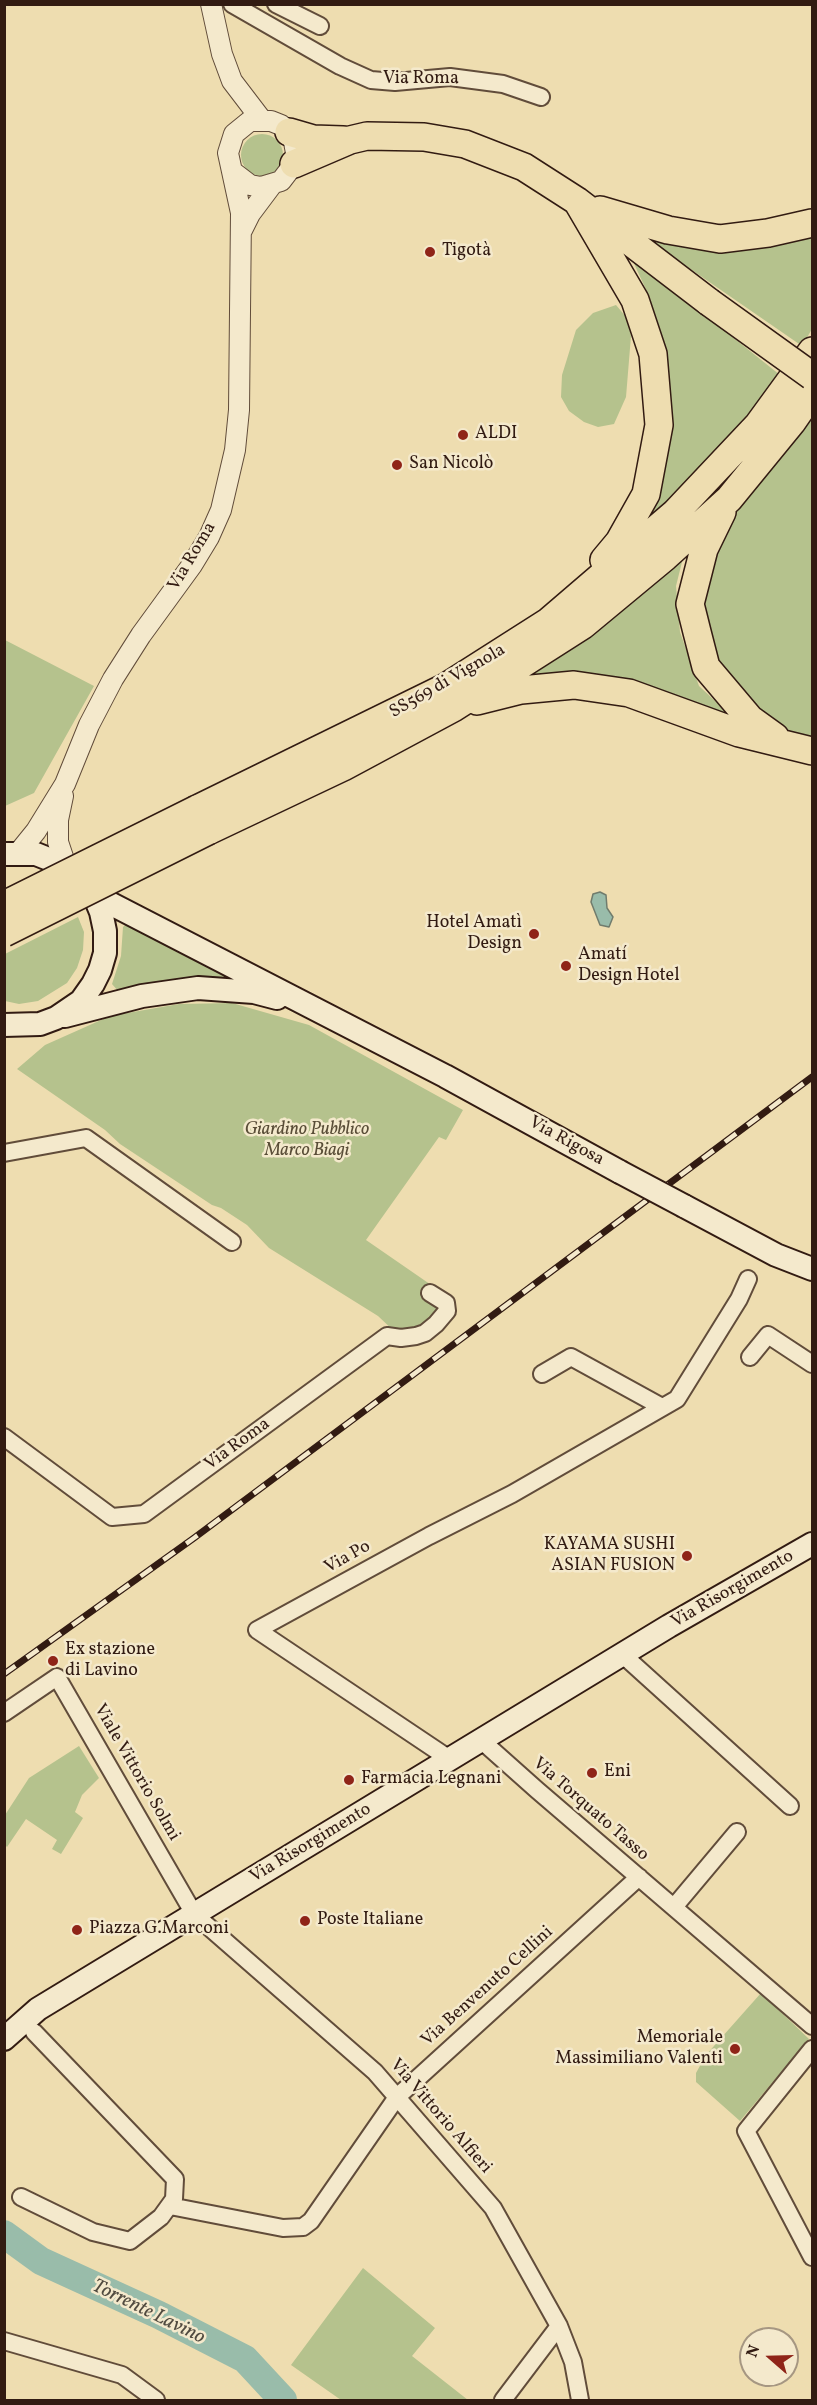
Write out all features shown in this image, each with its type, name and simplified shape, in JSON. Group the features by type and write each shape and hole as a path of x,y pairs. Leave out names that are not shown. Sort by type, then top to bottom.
{"highway":[{"path":"289,132 323,140 350,140"},
{"path":"294,164 350,140 367,136 399,135 465,144 524,167 577,201 813,376"},
{"path":"577,201 619,217 668,230 720,239 813,224"},
{"path":"548,622 619,542 646,494 658,425 653,354 635,300 577,201"},
{"name":"SS569 di Vignola","path":"4,933 364,729 446,687 548,622 675,513 758,425 813,351"},
{"name":"SS569 di Vignola","path":"4,905 203,820 343,767 453,708 583,625 665,557 729,499 813,393"},
{"path":"729,499 704,549 690,604 706,667 750,719 786,744"},
{"path":"453,708 521,690 574,685 629,693 739,733 813,751"}],"main road":[{"name":"Via Roma","path":"4,1025 30,1026 56,1018 81,1001 100,970 105,953 105,931 101,912 94,895 82,880 66,866 51,858 9,850"},
{"name":"Via Rigosa","path":"94,895 445,1076 776,1255 813,1269"},
{"name":"Via Rigosa","path":"56,1018 142,996 198,987 254,992 321,1011"},
{"name":"Via Risorgimento","path":"4,2039 38,2009 669,1626 813,1544"}],"street":[{"name":"Via Roma","path":"211,4 222,54 232,81 261,119 281,125 289,132"},
{"path":"276,4 320,26"},
{"name":"Via Roma","path":"237,9 340,66 371,80 394,82 450,77 502,84 541,98"},
{"name":"Via Roma","path":"66,866 58,842 58,820 65,784 88,725 141,635 192,566 209,537 221,510 230,477 238,426 241,233 241,213 228,153 234,134 232,81"},
{"path":"234,134 241,127 261,119"},
{"path":"289,132 294,142 294,164"},
{"name":"Via Roma","path":"241,233 250,214 271,186 281,182 294,164"},
{"path":"233,172 250,185 271,186"},
{"name":"Via Roma","path":"9,850 36,831 65,784"},
{"path":"4,1153 86,1138 232,1242"},
{"name":"Via Po","path":"451,1760 257,1630 429,1536 512,1494 677,1400 739,1299 748,1279"},
{"name":"Via Roma","path":"4,1437 112,1517 144,1514 387,1336 401,1338 425,1333 447,1311 446,1303 430,1293"},
{"path":"750,1357 768,1335 813,1364"},
{"path":"542,1374 571,1357 663,1407"},
{"path":"623,1655 790,1806"},
{"name":"Viale Vittorio Solmi","path":"4,1713 57,1677 194,1914"},
{"name":"Via Torquato Tasso","path":"483,1741 813,2026"},
{"path":"674,1907 736,1832"},
{"name":"Via Benvenuto Cellini","path":"170,2206 283,2228 303,2227 311,2221 397,2097 639,1877"},
{"name":"Via Vittorio Alfieri","path":"194,1914 375,2072 494,2208 559,2326 573,2362 580,2400"},
{"path":"21,2197 93,2232 130,2241 161,2217 174,2199 175,2179 34,2032"},
{"path":"813,2049 746,2131 813,2257"},
{"path":"503,2400 559,2326"},
{"path":"4,2341 122,2376 156,2400"}],"green space":[{"path":"262,134 277,140 283,155 277,170 262,176 247,170 241,155 247,140"},
{"path":"812,231 812,329 802,346 647,239 678,245"},
{"path":"630,255 780,375 715,454 641,527 667,367 650,298"},
{"path":"616,305 627,318 631,336 626,397 614,424 598,427 584,422 569,411 561,397 562,375 576,330 593,313"},
{"path":"812,417 812,737 792,734 750,710 715,661 700,613 708,564 725,524"},
{"path":"685,550 676,586 680,632 699,686 741,725 517,686 566,652 647,585"},
{"path":"5,640 94,686 34,793 5,806"},
{"path":"78,917 84,932 83,950 77,968 67,983 38,1001 19,1004 5,1001 5,954"},
{"path":"126,924 227,973 226,978 118,991 112,984 121,956 123,927"},
{"name":"Giardino Pubblico Marco Biagi","path":"232,1003 309,1025 463,1110 446,1140 439,1137 366,1240 437,1289 437,1313 421,1326 401,1334 395,1332 378,1316 269,1248 247,1225 221,1208 212,1205 120,1144 105,1130 17,1069 45,1045 110,1016 179,1004"},
{"path":"79,1746 99,1778 82,1795 75,1812 83,1818 61,1854 52,1849 57,1840 26,1819 7,1847 5,1845 5,1815 29,1778"},
{"path":"761,1993 809,2039 740,2121 696,2082 696,2073 706,2055"},
{"path":"363,2268 435,2328 412,2356 468,2400 341,2400 291,2365"}],"shaded area":[{"path":"600,892 606,895 607,908 613,917 609,927 600,925 591,902 593,894"}],"waterway":[{"name":"Torrente Lavino","path":"4,2234 41,2261 159,2315 245,2359 283,2400"}],"railway":[{"path":"4,1674 194,1538 812,1077"}],"place":[{"name":"Tigotà","path":"430,252"},
{"name":"ALDI","path":"463,435"},
{"name":"San Nicolò","path":"397,465"},
{"name":"Hotel Amatì Design","path":"534,934"},
{"name":"Amatí Design Hotel","path":"566,966"},
{"name":"KAYAMA SUSHI ASIAN FUSION","path":"687,1556"},
{"name":"Ex stazione di Lavino","path":"53,1661"},
{"name":"Eni","path":"592,1773"},
{"name":"Farmacia Legnani","path":"349,1780"},
{"name":"Poste Italiane","path":"305,1921"},
{"name":"Piazza G.Marconi","path":"77,1930"},
{"name":"Memoriale Massimiliano Valenti","path":"735,2049"}]}
